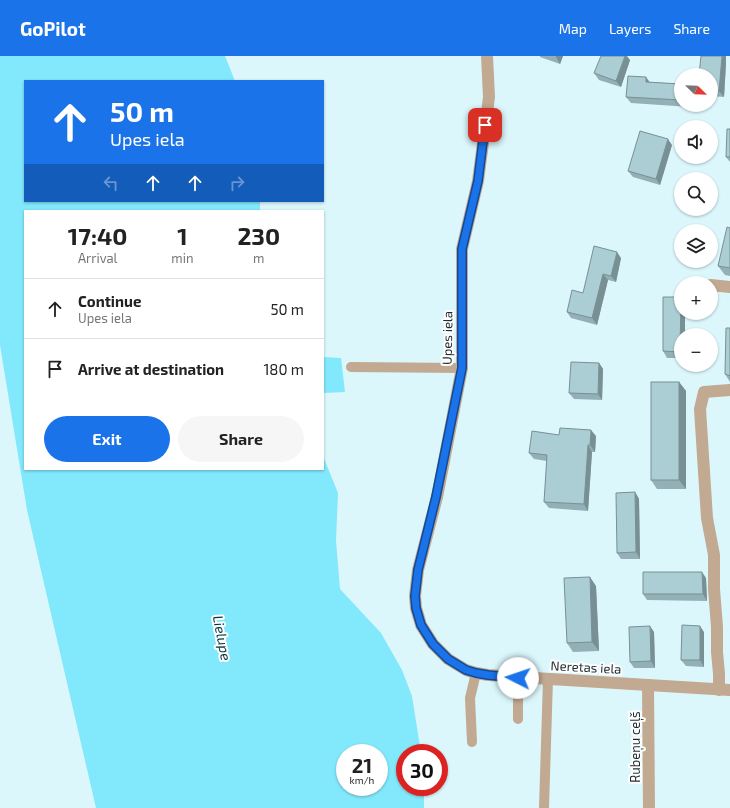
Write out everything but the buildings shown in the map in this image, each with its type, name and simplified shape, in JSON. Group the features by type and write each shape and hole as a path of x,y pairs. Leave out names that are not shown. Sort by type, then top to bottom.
{"street":[{"name":"Upes iela","path":"418,617 415,596 418,570 436,497 462,368 462,249 478,181 489,97 487,56"},
{"path":"718,286 730,287"},
{"path":"724,690 719,674 714,589 714,555 707,518 700,409 704,392 730,390"},
{"name":"Neretas iela","path":"418,617 427,635 440,652 457,665 476,673 518,678 724,690"},
{"name":"Rubeņu ceļš","path":"648,685 649,808"}],"lane":[{"path":"351,367 462,368"},
{"path":"472,742 470,698 476,673"},
{"path":"518,678 518,719"},
{"path":"544,808 548,679"}],"water":[{"name":"Lielupe","path":"0,56 225,56 235,80 24,80 24,202 260,202 260,210 24,210 24,470 324,470 324,458 338,493 336,541 340,589 381,633 402,670 412,696 420,744 396,744 396,796 424,796 424,808 96,808 27,510 0,345"},
{"path":"324,357 341,358 345,392 324,393"}],"route":[{"path":"485,125 478,181 462,249 462,368 436,497 418,570 415,596 416,608 421,625 433,644 448,659 466,670 476,673 518,678"}]}
